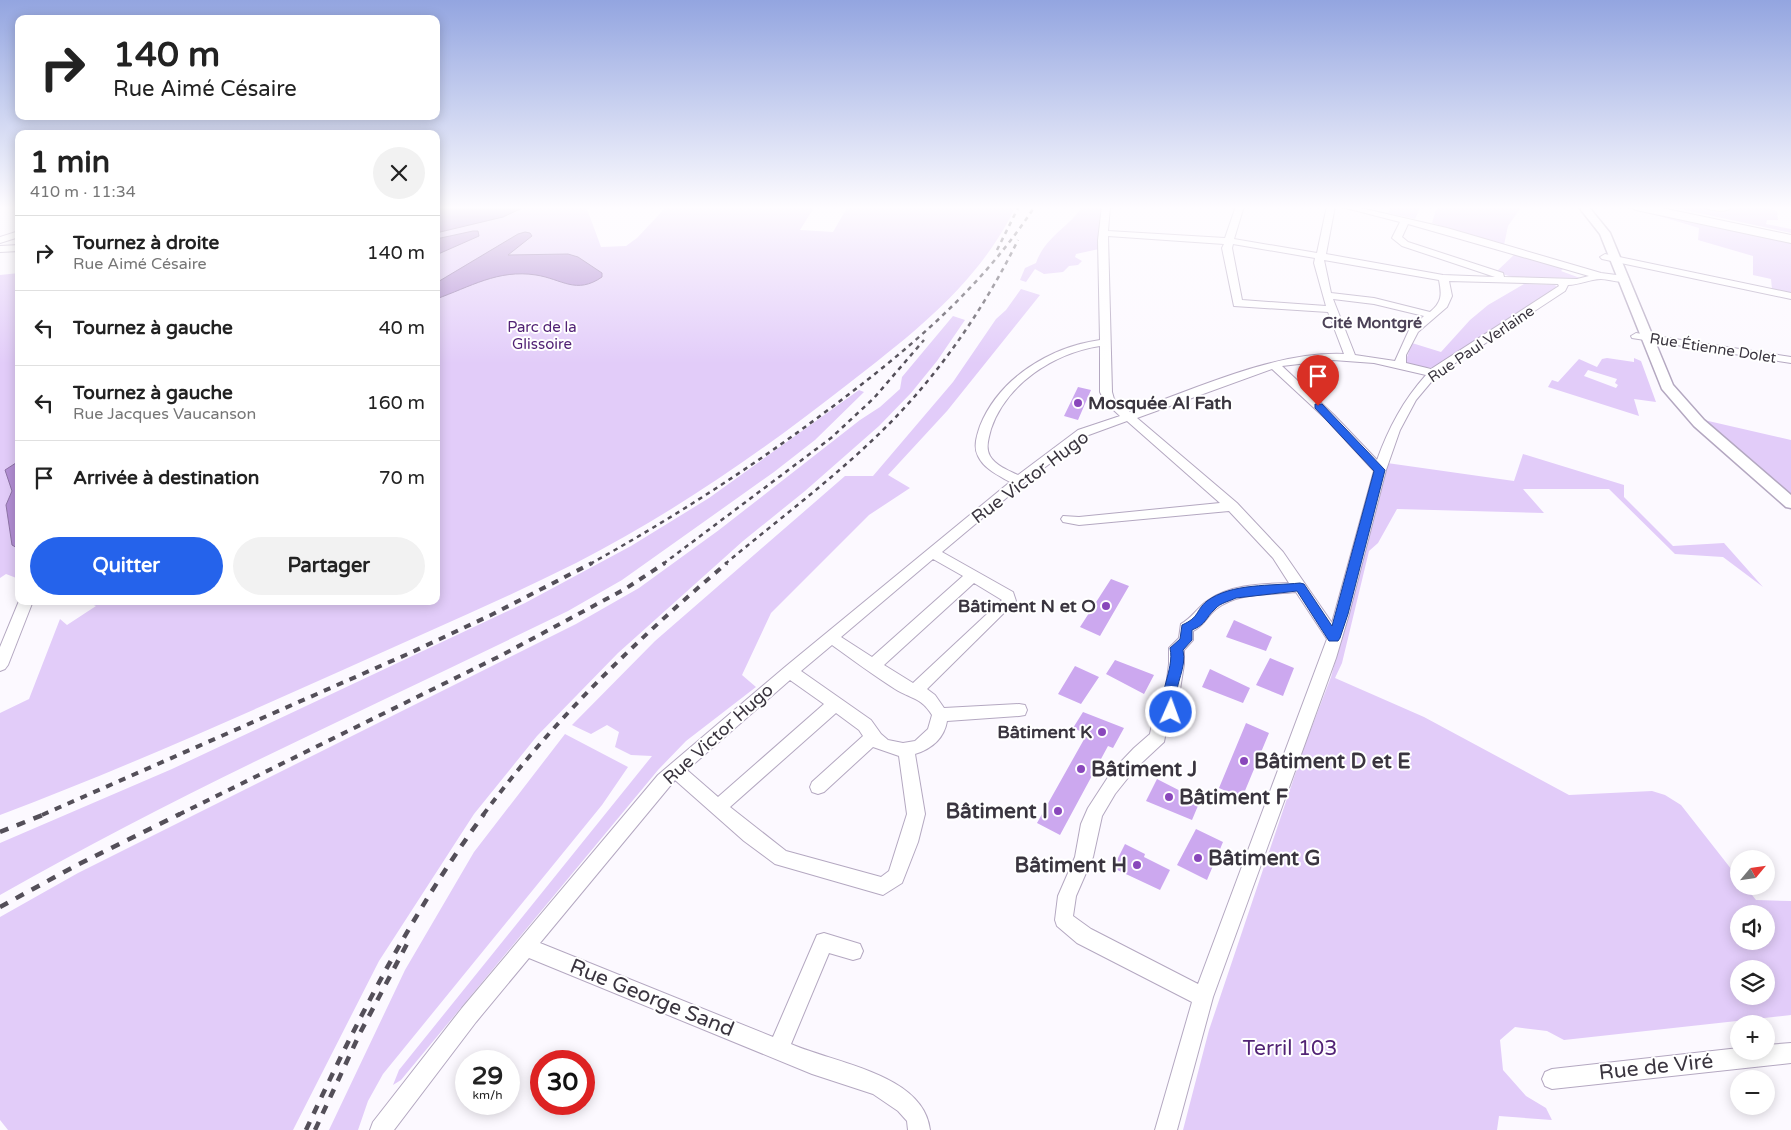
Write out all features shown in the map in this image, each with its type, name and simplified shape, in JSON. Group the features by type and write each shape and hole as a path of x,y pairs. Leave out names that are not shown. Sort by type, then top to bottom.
{"main road":[{"path":"1611,259 1662,387 1681,415 1791,513"},
{"path":"1662,387 1699,423 1791,503"}],"street":[{"path":"1104,259 1106,392 1109,400 1232,506 1278,555 1334,638"},
{"path":"1229,259 1239,304 1333,309"},
{"path":"1321,259 1319,263 1327,295 1350,357"},
{"path":"1332,259 1443,278 1581,282 1600,276"},
{"path":"1451,259 1490,271 1507,279"},
{"path":"1540,259 1600,276 1619,279"},
{"path":"1618,259 1791,296"},
{"path":"1400,364 1401,355 1414,330 1442,307 1447,296 1443,278"},
{"name":"Rue Paul Verlaine","path":"1166,1130 1203,997 1342,614 1380,470 1394,430 1411,399 1432,373 1562,289 1564,286 1561,281"},
{"path":"1327,295 1374,301 1431,315"},
{"name":"Rue Étienne Dolet","path":"1641,336 1710,349 1791,360"},
{"path":"1019,481 985,459 982,439 989,416 1002,396 1018,379 1037,366 1094,343 1105,343"},
{"name":"Rue Victor Hugo","path":"381,1130 469,1015 675,770 790,670 1019,481 1082,433 1274,365 1306,357 1350,357 1400,364 1432,373"},
{"path":"1274,365 1330,417 1361,453 1380,470"},
{"path":"1068,519 1079,521 1232,506"},
{"path":"916,690 1009,601 1008,596 933,553"},
{"path":"873,666 972,576"},
{"path":"1203,997 1084,936 1064,920 1063,904 1083,861 1090,823 1098,804 1146,745 1158,737 1159,724 1171,712 1169,700 1179,660 1176,648 1186,640 1186,628 1198,622 1211,605 1235,594 1300,587"},
{"path":"0,665 24,605"},
{"path":"1313,608 1332,614 1342,614"},
{"path":"790,670 865,725 873,737 884,745 906,751 925,744 936,734 940,715 932,700 916,690 902,686 831,637"},
{"path":"718,806 835,704"},
{"path":"940,715 1019,710"},
{"path":"818,787 873,737"},
{"path":"675,770 780,858 883,886 896,876 909,842 916,814 906,751"},
{"path":"779,1048 824,942 853,952"},
{"name":"Rue George Sand","path":"526,947 661,1003 779,1048 802,1060 890,1092 914,1112 919,1122 918,1130"},
{"name":"Rue de Viré","path":"1552,1079 1791,1053"}],"green space":[{"name":"Parc de la Glissoire","path":"440,259 984,259 921,325 816,409 716,480 612,544 519,591 174,745 0,815 0,713 29,699 60,619 67,625 96,606 94,605 440,605"},
{"path":"1038,259 1078,259 1082,261 1078,265 1069,266 1063,272 1044,274 1035,269 1026,282 1020,280 1025,268 1036,263"},
{"path":"1510,259 1534,259 1564,268 1561,271 1580,278 1512,277 1496,272"},
{"path":"1753,259 1791,259 1791,293 1772,289 1771,279 1753,275"},
{"path":"15,273 15,577 6,574 0,578 0,275"},
{"path":"1524,284 1555,285 1559,289 1435,368 1417,367 1405,363 1405,357 1407,357 1412,343 1441,352 1470,320 1488,305"},
{"path":"1021,289 1040,295 947,411 888,475 910,488 869,515 771,613 742,675 756,687 686,741 658,770 401,1080 393,1085 399,1070 652,756 631,755 615,747 619,732 607,725 591,734 572,725 655,641 845,476 873,476 953,382 996,319 1006,310"},
{"path":"953,316 965,320 937,361 911,393 879,426 805,491 743,541 618,653 537,736 474,814 379,961 293,1130 8,1130 0,1120 0,917 78,873 576,624 639,588 719,530 860,420 880,407 900,389 902,377"},
{"path":"1634,358 1641,361 1656,402 1634,399 1639,416 1548,387 1552,380 1558,382 1579,359 1597,367 1602,359 1634,362","holes":["1588,370 1617,379 1615,383 1618,385 1616,388 1584,376"]},
{"path":"859,390 864,392 815,440 774,472 622,580 568,611 282,748 140,819 0,895 0,843 172,769 525,603 631,546 709,498"},
{"path":"1704,420 1791,440 1791,494"},
{"name":"Terril 103","path":"1523,454 1624,485 1624,497 1673,546 1724,543 1763,587 1723,557 1675,554 1609,489 1523,489 1544,513 1397,509 1378,543 1369,551 1342,663 1335,678 1424,717 1569,795 1652,791 1665,795 1681,805 1730,868 1730,895 1752,895 1756,900 1791,901 1791,1015 1775,1017 1775,1015 1730,1015 1730,1022 1564,1040 1547,1031 1515,1027 1500,1040 1503,1070 1526,1096 1546,1108 1552,1120 1499,1116 1497,1130 1183,1130 1209,1030 1306,742 1331,677 1379,500 1387,463 1514,481"},
{"path":"565,734 628,767 602,805 383,1074 368,1101 358,1130 329,1130 405,970 474,852"}],"shaded area":[{"path":"477,259 581,259 602,273 602,277 584,285 569,284 536,275 509,275 484,280 440,297 440,281"},
{"path":"15,464 15,547 12,545 6,505 12,491 5,470"}],"building":[{"name":"Mosquée Al Fath","path":"1078,387 1091,390 1078,420 1064,416"},
{"name":"Bâtiment N et O","path":"1111,579 1129,586 1100,636 1080,627"},
{"path":"1234,620 1272,637 1266,651 1226,637"},
{"path":"1270,658 1294,668 1283,696 1256,685"},
{"path":"1115,660 1154,675 1144,694 1106,674"},
{"path":"1075,666 1099,677 1081,704 1058,694"},
{"path":"1210,669 1250,688 1243,703 1202,687"},
{"path":"1083,712 1124,728 1113,748 1108,746 1060,835 1037,823 1087,734 1073,728"},
{"name":"Bâtiment D et E","path":"1246,723 1269,733 1242,798 1219,788"},
{"name":"Bâtiment F","path":"1157,779 1200,801 1192,820 1146,801"},
{"name":"Bâtiment G","path":"1196,829 1223,842 1207,880 1177,865"},
{"name":"Bâtiment H","path":"1125,844 1145,854 1144,857 1170,870 1160,890 1113,868"}],"railway":[{"path":"590,564 652,529 741,472 828,410 886,365 941,317 996,259"},
{"path":"725,564 808,497 868,444 906,406 943,362 960,338 991,290 1008,259"},
{"path":"663,564 831,438 874,398 924,340"},
{"path":"42,815 410,653 491,615 592,563"},
{"path":"178,815 502,655 625,589 665,563"},
{"path":"483,815 538,746 567,714 629,651 727,563"},
{"path":"0,832 45,814"},
{"path":"0,907 77,865 180,814"},
{"path":"306,1130 345,1048 409,928 484,814"},
{"path":"315,1130 360,1033 408,942"}],"place":[{"name":"Mosquée Al Fath","path":"1078,403"},
{"name":"Bâtiment N et O","path":"1106,606"},
{"name":"Bâtiment K","path":"1102,732"},
{"name":"Bâtiment D et E","path":"1244,761"},
{"name":"Bâtiment J","path":"1081,769"},
{"name":"Bâtiment F","path":"1169,797"},
{"name":"Bâtiment I","path":"1058,811"},
{"name":"Bâtiment G","path":"1198,858"},
{"name":"Bâtiment H","path":"1137,865"}],"district":[{"name":"Cité Montgré","path":"1372,323"}],"route":[{"path":"1171,712 1169,700 1179,660 1176,648 1186,640 1186,628 1198,622 1211,605 1223,599 1235,594 1300,587 1324,626 1334,638 1380,470 1361,453 1318,406"}]}
